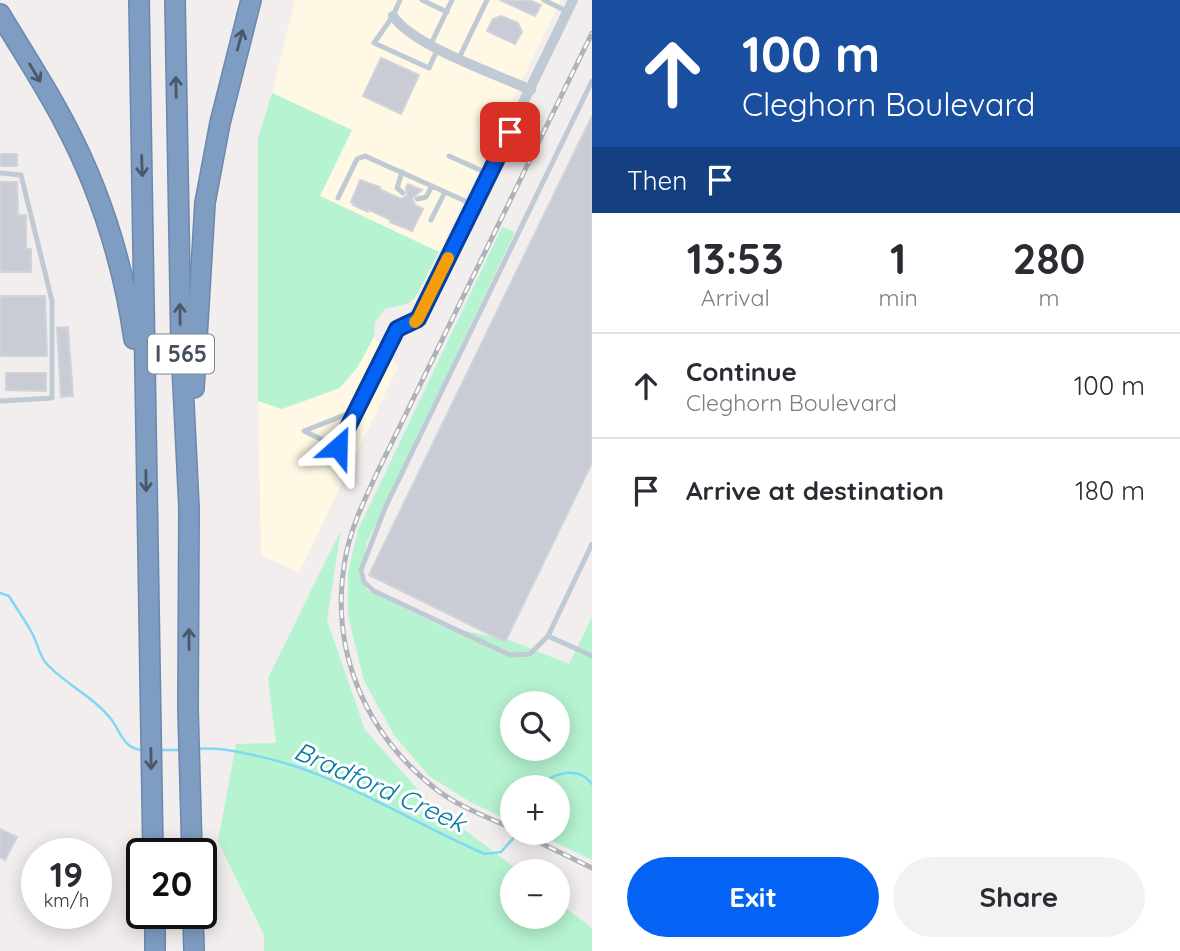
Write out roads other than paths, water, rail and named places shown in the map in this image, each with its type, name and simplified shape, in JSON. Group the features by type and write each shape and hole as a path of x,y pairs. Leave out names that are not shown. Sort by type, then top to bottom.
{"highway":[{"name":"I 565","path":"139,0 153,838"},
{"name":"I 565","path":"175,0 181,344 189,508 188,708 191,838"},
{"path":"189,508 205,203 222,113 251,0"},
{"path":"0,14 64,121 94,186 115,245 128,295 145,413"},
{"path":"155,929 155,951"},
{"path":"193,929 194,951"}],"street":[{"path":"397,329 418,319 573,0"},
{"path":"393,16 399,25 434,46 531,90"}],"lane":[{"path":"400,0 393,16 374,43 429,68 434,46 452,0"},
{"path":"424,0 447,12"},
{"path":"459,58 487,0"},
{"path":"544,0 568,12"},
{"path":"592,81 391,496 361,570 364,582 374,591 510,655 530,654 548,636 592,544"},
{"path":"338,198 357,159 365,156 474,205"},
{"path":"449,156 489,174"},
{"path":"402,172 397,188 404,193"},
{"path":"0,173 21,176 52,301 52,398 0,401"},
{"path":"417,199 426,197 432,186"},
{"path":"431,220 445,192"},
{"path":"355,411 304,431 338,447 397,329"},
{"path":"548,636 592,656"}],"waterway":[{"name":"Bradford Creek","path":"0,593 9,596 32,633 45,662 103,711 131,747 143,750"},
{"name":"Bradford Creek","path":"195,749 235,751 280,761 369,797 485,854 501,852 507,845"},
{"name":"Bradford Creek","path":"160,750 182,750"},
{"name":"Bradford Creek","path":"557,775 579,774 592,784"}],"railway":[{"path":"500,823 464,807 437,790 390,744 372,717 348,658 341,594 347,549 366,496 592,33"},
{"path":"545,845 592,868"}]}
